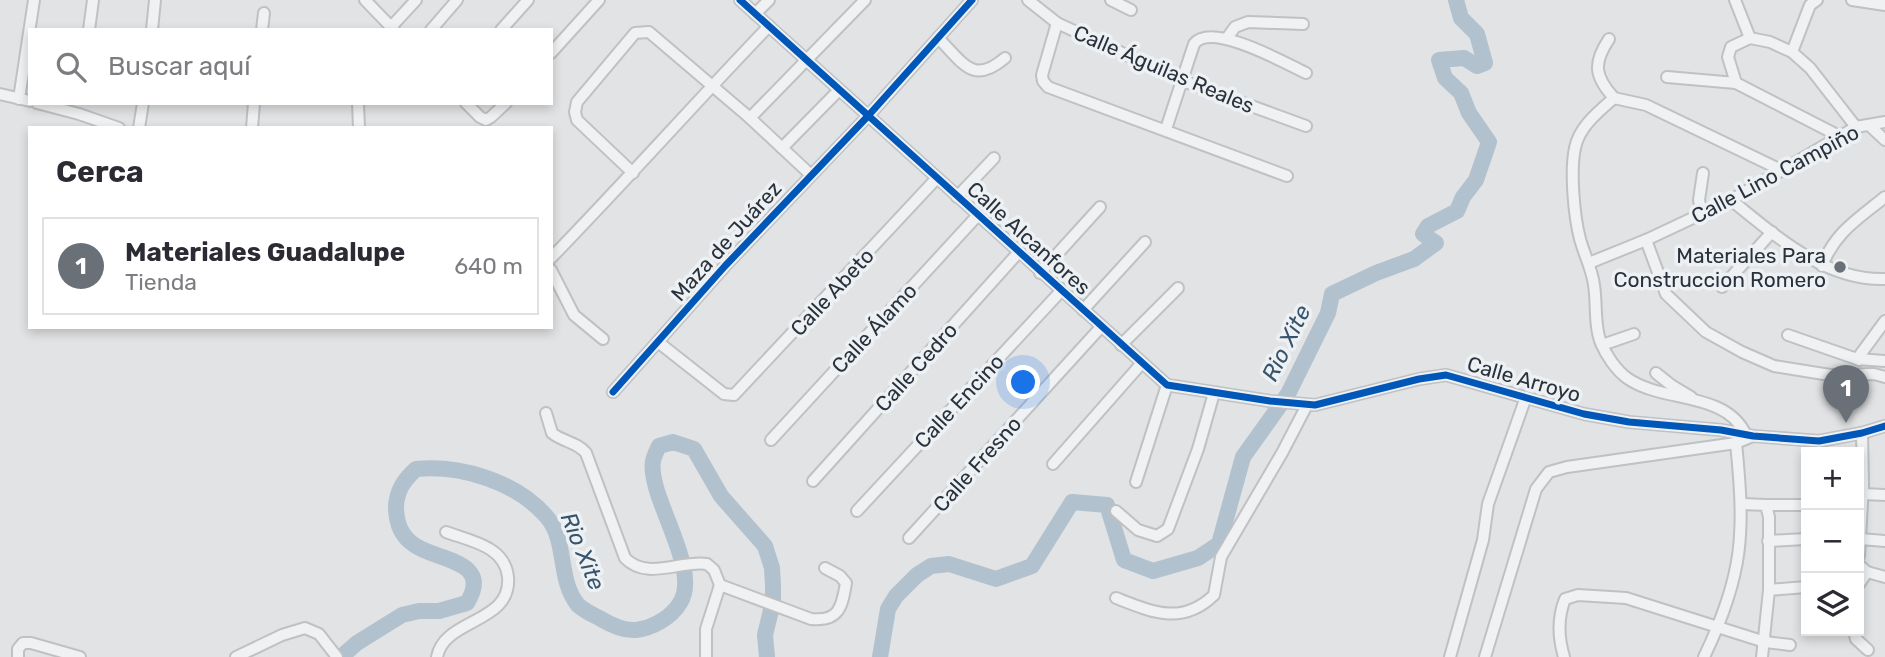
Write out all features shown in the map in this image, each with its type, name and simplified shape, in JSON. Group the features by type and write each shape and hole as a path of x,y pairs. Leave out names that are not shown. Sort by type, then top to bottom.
{"street":[{"path":"31,28 34,0"},
{"path":"89,28 93,0"},
{"path":"152,28 155,0"},
{"path":"365,0 393,28 416,0"},
{"path":"433,28 457,0"},
{"path":"503,28 528,0"},
{"path":"553,51 599,0"},
{"name":"Calle Alcanfores","path":"740,0 1167,385"},
{"path":"755,15 769,0"},
{"path":"750,118 865,0"},
{"name":"Maza de Juárez","path":"613,392 811,175 869,117 972,0"},
{"path":"1111,0 1130,10"},
{"path":"1735,0 1750,38"},
{"path":"1792,52 1810,5 1818,0"},
{"path":"1852,0 1885,5"},
{"name":"Calle Águilas Reales","path":"1033,1 1057,23 1183,81 1306,127"},
{"path":"262,28 264,13"},
{"path":"1227,38 1235,27 1248,22 1303,24"},
{"path":"1057,23 1042,75 1042,81 1048,87 1287,176"},
{"path":"553,256 634,173 711,86 769,26"},
{"path":"634,173 577,120 575,112 577,102 635,33 649,32 750,118 811,175"},
{"name":"Calle Águilas Reales","path":"1183,81 1197,40 1214,36 1227,38 1306,73"},
{"path":"938,38 977,72 987,71 1005,58"},
{"path":"1609,38 1598,55 1598,71 1601,84 1614,99 1646,105 1781,170"},
{"path":"1736,83 1728,57 1731,47 1750,38 1770,42 1792,52 1810,68 1856,127"},
{"path":"0,94 24,100 28,60"},
{"path":"1667,77 1736,83 1839,136"},
{"path":"1166,129 1183,81"},
{"path":"782,148 839,90"},
{"path":"1614,99 1585,126 1575,147 1575,217 1594,283 1599,336 1602,345 1625,377 1666,395 1697,400"},
{"path":"54,105 80,108 115,126"},
{"path":"139,126 143,105"},
{"path":"252,126 254,105"},
{"path":"358,105 359,126"},
{"path":"468,105 486,120 504,105"},
{"name":"Calle Lino Campiño","path":"1589,263 1731,200 1856,127 1885,122"},
{"path":"1869,125 1885,140"},
{"path":"957,197 994,158"},
{"path":"1702,214 1699,200 1703,173"},
{"name":"Calle Abeto","path":"658,342 724,394 734,395 936,179"},
{"path":"1822,265 1828,250 1840,234 1885,197"},
{"path":"1731,200 1772,233 1822,265 1854,278 1885,279"},
{"path":"1040,272 1100,207"},
{"name":"Calle Álamo","path":"771,440 978,215"},
{"path":"1722,287 1772,233"},
{"path":"1646,240 1666,294 1706,332 1774,366 1830,375 1880,375"},
{"path":"1083,310 1145,242"},
{"name":"Calle Cedro","path":"813,481 1018,253"},
{"path":"553,274 574,315 603,339"},
{"path":"1121,345 1178,288"},
{"name":"Calle Encino","path":"857,511 1061,291"},
{"path":"1857,359 1885,321"},
{"name":"Calle Fresno","path":"909,538 1101,327"},
{"path":"1602,345 1634,334"},
{"path":"1788,335 1857,359 1885,361"},
{"path":"1857,359 1880,375"},
{"path":"1053,464 1141,364"},
{"path":"1485,657 1536,489 1549,471 1736,443 1749,435 1734,418 1671,385 1656,373"},
{"name":"Calle Arroyo","path":"1167,385 1302,405 1441,375 1613,420 1820,446 1885,426"},
{"path":"1136,482 1167,385"},
{"path":"1116,511 1138,530 1152,536 1160,535 1168,529 1198,449 1214,393"},
{"path":"1450,657 1476,565 1488,504 1526,397"},
{"path":"1116,598 1166,615 1192,610 1214,595 1222,557 1282,453 1302,405"},
{"path":"546,413 552,433 583,449 590,460 625,558 631,564 649,569 696,564 710,566 720,585 811,619 824,621 834,617 844,598 846,583 840,576 825,568"},
{"path":"1862,433 1862,447"},
{"path":"1704,657 1731,593 1739,559 1742,504 1736,443"},
{"path":"1864,494 1885,495"},
{"path":"1742,504 1801,505"},
{"path":"1762,657 1769,590 1769,517 1766,505"},
{"path":"437,657 439,647 447,638 500,605 508,584 505,565 498,554 488,547 446,532"},
{"path":"1768,541 1801,539"},
{"path":"1864,539 1885,541"},
{"path":"1864,568 1885,577"},
{"path":"706,657 706,629 720,585"},
{"path":"1769,590 1801,587"},
{"path":"1564,657 1558,638 1560,610 1565,598 1570,596 1626,598 1765,642 1790,645"},
{"path":"236,657 282,635 305,628 315,631 334,654"},
{"path":"1855,636 1868,650"},
{"path":"18,657 18,649 23,643 80,657"}],"waterway":[{"name":"Rio Xite","path":"880,657 888,609 896,596 917,575 931,566 949,564 996,579 1032,566 1072,502 1107,505 1124,560 1153,571 1198,558 1219,544 1243,457 1288,394 1328,313 1332,294 1414,259 1436,243 1423,234 1428,226 1457,211 1463,197 1476,180 1489,142 1469,113 1461,93 1445,78 1439,60 1464,58 1477,66 1485,63 1477,34 1461,18 1456,0"},
{"name":"Rio Xite","path":"341,657 357,643 402,615 419,611 439,611 467,603 473,589 473,578 467,569 422,550 405,536 400,527 396,512 398,495 405,481 416,469 433,468 469,473 519,493 546,516 553,526 567,584 578,605 627,630 655,625 672,613 680,603 685,589 680,552 653,476 653,461 659,446 673,442 694,449 721,496 765,546 772,568 773,585 773,602 765,635 767,657"}],"cycle path":[{"path":"740,0 1167,385 1315,405 1419,379 1446,375 1584,414 1629,422 1819,441 1885,426"},
{"path":"613,392 725,266 868,116 972,0"}],"place":[{"name":"Materiales Para Construccion Romero","path":"1840,267"},
{"name":"Materiales Guadalupe","path":"1846,423"}]}
